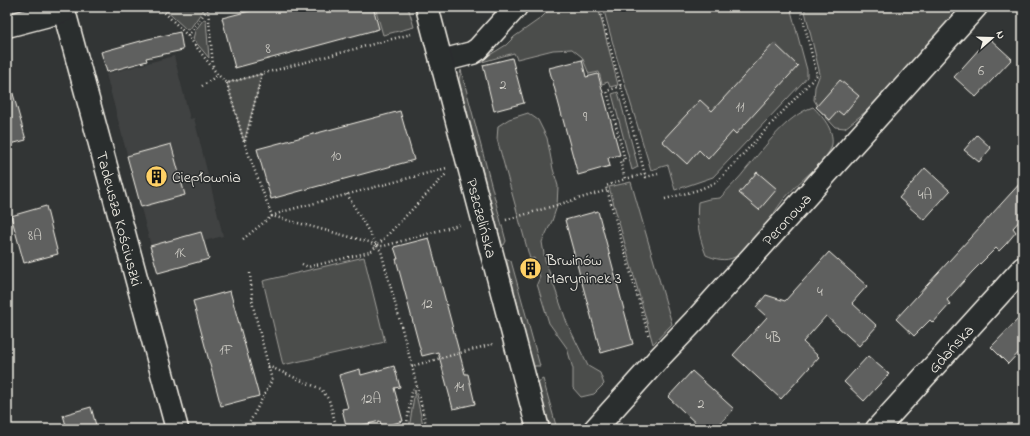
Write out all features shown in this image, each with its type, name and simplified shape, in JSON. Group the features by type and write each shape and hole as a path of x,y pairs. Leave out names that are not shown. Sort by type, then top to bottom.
{"street":[{"name":"Pszczelińska","path":"427,7 538,429"},
{"path":"441,61 472,53 478,49 516,7"},
{"name":"Peronowa","path":"595,429 736,275 976,7"},
{"path":"7,26 63,9"},
{"name":"Tadeusza Kościuszki","path":"63,9 177,429"},
{"name":"Gdańska","path":"877,429 1023,268"}],"path":[{"path":"159,7 188,36 218,75 227,83 244,142 272,216"},
{"path":"599,7 646,177 658,174"},
{"path":"665,199 698,190 717,182 817,75 800,7"},
{"path":"188,36 208,8"},
{"path":"208,8 213,68"},
{"path":"227,83 411,34"},
{"path":"244,142 262,74"},
{"path":"202,86 218,75"},
{"path":"621,86 607,91 625,160 620,161 625,179"},
{"path":"242,239 272,216 285,211 454,166"},
{"path":"302,264 308,267 370,252 449,171"},
{"path":"645,174 606,186 649,338"},
{"path":"506,220 608,190"},
{"path":"347,194 381,251 412,366 427,429"},
{"path":"272,216 369,242 377,246 384,246 469,222"},
{"path":"246,429 272,380 253,306 250,273"},
{"path":"412,366 494,344"},
{"path":"268,366 321,389 329,400 337,429"},
{"path":"406,429 412,391 417,386"}],"shaded area":[{"path":"162,7 205,7 190,29 187,30"},
{"path":"375,7 408,7 414,27 383,35"},
{"path":"552,7 598,7 618,85 610,87 608,82 602,84 599,72 589,74 582,57 572,49 553,50 517,59 514,53 475,64 506,45 514,37 541,18"},
{"path":"603,7 790,7 807,70 807,77 713,177 675,190 668,165 651,170"},
{"path":"804,7 962,7 937,33 914,62 864,113 845,128 835,127 822,113 814,100 815,87 820,74"},
{"path":"205,19 209,58 193,39 195,31"},
{"path":"174,56 190,119 194,118 223,236 204,241 209,259 158,273 106,74"},
{"path":"461,70 506,241 504,245 502,245 459,80"},
{"path":"262,74 244,142 227,83"},
{"path":"618,92 638,167 632,170 612,94"},
{"path":"813,107 823,119 831,133 832,144 829,152 784,199 751,246 731,259 716,259 706,255 697,216 698,202 720,198 785,125 803,111"},
{"path":"528,113 538,120 547,138 558,186 557,206 542,242 545,260 567,323 588,366 600,373 604,384 594,394 581,397 573,388 573,369 567,348 549,323 537,284 540,277 534,258 530,259 497,139 498,126 509,119"},
{"path":"631,182 672,324 653,344 609,187"},
{"path":"364,257 385,342 283,365 263,281"},
{"path":"506,258 511,261 540,366 533,366"},
{"path":"543,379 557,429 552,429 550,427 538,384"},
{"path":"415,390 424,429 409,429"}],"building":[{"path":"265,7 373,7 379,29 235,68 222,18"},
{"path":"180,32 183,50 146,58 147,61 107,72 101,52"},
{"path":"989,38 1012,59 976,97 954,77"},
{"path":"774,43 798,66 736,134 733,131 708,159 699,150 687,164 662,141 700,100 712,111"},
{"path":"512,58 524,103 494,111 483,65"},
{"path":"582,60 586,77 598,74 620,155 608,158 610,166 578,175 549,68"},
{"path":"840,80 859,96 843,115 838,111 830,120 816,107"},
{"path":"12,90 26,140 7,145 7,91"},
{"path":"400,111 414,160 271,199 257,149"},
{"path":"977,135 991,148 979,162 964,150"},
{"name":"Ciepłownia","path":"171,144 185,195 141,207 127,156"},
{"path":"925,168 950,191 924,220 899,198"},
{"path":"757,172 777,189 759,210 739,193"},
{"path":"1023,180 1023,217 1013,228 1016,232 999,251 996,248 972,272 947,300 950,304 933,323 930,320 914,336 896,319"},
{"path":"46,206 58,254 24,263 11,216"},
{"path":"598,211 633,344 601,353 565,220"},
{"path":"201,232 209,259 158,273 150,246"},
{"path":"429,238 465,374 468,374 475,404 453,409 438,352 422,356 394,247"},
{"path":"829,252 867,286 852,303 877,326 859,346 826,316 803,342 819,357 781,399 733,355 767,317 756,307 766,295 785,301"},
{"path":"230,291 259,396 221,406 193,301"},
{"path":"1023,314 1023,348 1008,364 991,347"},
{"path":"868,356 889,374 864,401 844,382"},
{"path":"394,366 400,387 394,388 403,421 382,427 380,421 347,429 342,409 348,408 339,375 360,369 361,375"},
{"path":"692,371 734,409 715,429 702,429 668,397"},
{"path":"91,407 97,429 67,429 63,415"}],"place":[{"name":"Ciepłownia","path":"156,176"},
{"name":"Brwinów Maryninek 3","path":"530,268"}]}
